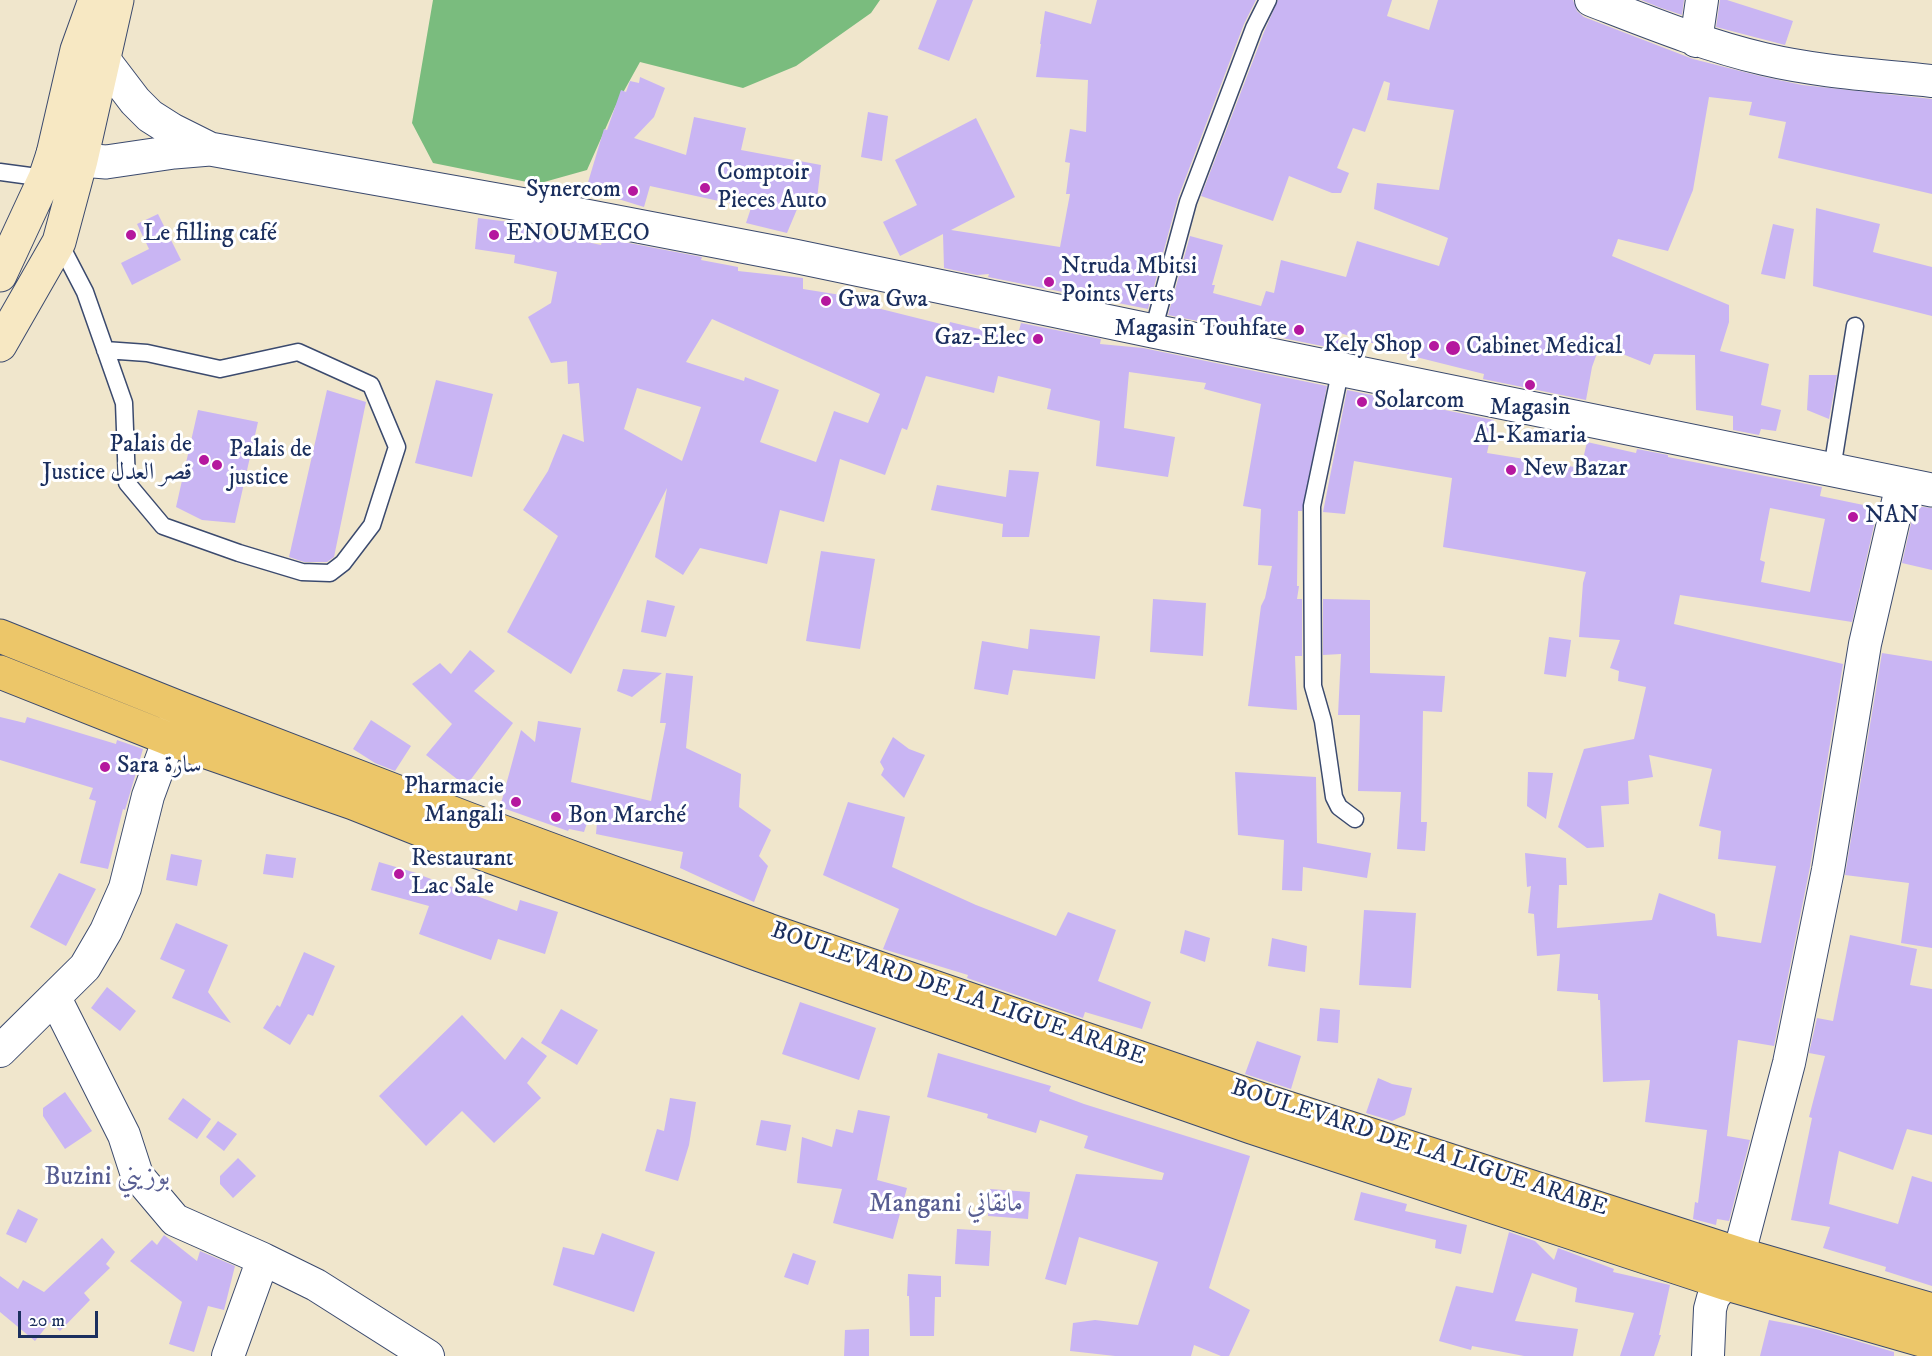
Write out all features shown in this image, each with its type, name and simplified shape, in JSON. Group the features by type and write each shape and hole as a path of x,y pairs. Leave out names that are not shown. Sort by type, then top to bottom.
{"main road":[{"path":"0,275 60,164 90,54 95,0"},
{"path":"90,54 117,0"},
{"path":"0,345 59,242 60,164"},
{"name":"BOULEVARD DE LA LIGUE ARABE","path":"0,636 180,708 464,832 764,943 1218,1099 1727,1284 1932,1343"},
{"name":"BOULEVARD DE LA LIGUE ARABE","path":"0,672 169,739 353,803 464,832"},
{"name":"BOULEVARD DE LA LIGUE ARABE","path":"1218,1099 1932,1310"}],"street":[{"path":"1591,0 1696,41 1765,60 1827,70 1932,81"},
{"path":"1696,41 1702,0"},
{"path":"90,54 150,116 210,149 559,211 794,256 1153,332 1341,368 1917,487 1866,644 1828,870 1789,1063 1739,1254 1727,1284 1713,1298 1710,1309 1708,1356"},
{"path":"60,164 106,162 210,149"},
{"path":"0,1051 85,967 117,908 125,888 148,796 180,708"},
{"path":"55,999 124,1135 137,1175 176,1220 263,1258 316,1285 428,1356"},
{"path":"228,1356 263,1258"}],"lane":[{"path":"78,0 84,2 89,0"},
{"path":"1153,332 1188,202 1254,28 1268,0"},
{"path":"0,172 60,164"},
{"path":"59,242 85,292 105,350 124,403 127,483 163,526 238,553 302,572 330,573 343,563 372,525 397,447 371,385 298,352 220,369 147,353 105,350"},
{"path":"1832,469 1855,326"},
{"path":"1341,368 1312,506 1313,686 1323,721 1334,797 1339,807 1355,819"}],"green space":[{"path":"433,0 880,0 871,13 796,66 743,88 640,62 615,107 587,170 537,184 433,163 412,123"}],"building":[{"path":"937,0 973,0 949,61 918,49"},
{"path":"1097,0 1256,0 1244,24 1178,198 1148,309 988,277 989,274 977,275 944,268 943,234 900,256 883,222 917,205 895,160 976,118 1015,197 951,230 1060,247 1070,194 1066,194 1070,163 1065,162 1070,129 1086,132 1088,80 1036,77 1040,44 1045,11 1091,24"},
{"path":"1278,0 1392,0 1387,16 1429,30 1438,0 1573,0 1577,11 1584,17 1693,59 1802,85 1932,99 1932,194 1778,158 1786,122 1749,115 1752,102 1709,97 1693,190 1668,251 1618,239 1612,256 1729,305 1729,322 1720,351 1769,364 1761,405 1781,410 1776,431 1761,429 1759,435 1733,430 1733,416 1696,410 1695,355 1654,354 1650,365 1600,345 1592,367 1586,400 1483,379 1484,374 1420,358 1340,333 1337,349 1168,315 1190,236 1223,245 1212,285 1215,285 1213,293 1261,306 1266,291 1274,293 1281,260 1346,277 1357,241 1439,266 1448,238 1374,209 1377,183 1439,190 1454,110 1387,100 1390,83 1384,81 1365,132 1353,128 1337,168 1349,173 1341,193 1332,193 1289,176 1273,221 1201,196"},
{"path":"1641,0 1684,0 1682,15 1661,8"},
{"path":"1720,0 1727,0 1793,21 1785,45 1716,27"},
{"path":"640,77 665,88 654,117 634,138 686,155 694,117 746,128 741,150 821,165 817,199 803,195 787,233 746,223 751,208 650,186 644,207 586,189 604,129 607,130 621,90 626,92 630,81 639,83"},
{"path":"868,112 888,116 882,161 861,157"},
{"path":"1816,208 1880,224 1873,252 1932,267 1932,316 1813,286"},
{"path":"158,214 181,260 132,285 121,263 149,249 137,224"},
{"path":"478,218 517,223 516,227 601,245 603,238 702,257 701,260 738,267 738,271 803,278 803,289 841,295 841,299 949,326 950,322 1017,338 1021,323 1101,339 1100,344 1143,348 1327,386 1302,511 1298,511 1297,586 1299,586 1297,599 1302,599 1302,656 1295,656 1297,710 1248,706 1261,606 1272,566 1258,565 1261,509 1243,506 1261,404 1204,389 1206,383 1129,372 1124,428 1175,437 1168,477 1096,466 1100,421 1047,409 1051,389 998,376 994,393 926,376 907,430 902,428 885,475 840,459 824,522 780,510 767,564 700,548 683,575 655,557 667,488 571,674 507,632 558,536 523,510 548,471 563,434 584,442 579,383 568,384 567,361 551,363 528,317 551,303 557,272 514,263 515,255 475,249","holes":["712,319 880,394 868,423 834,411 816,462 760,442 779,390 745,377 744,381 686,362","637,388 701,407 682,461 624,429"]},
{"path":"1773,224 1794,229 1785,279 1761,274"},
{"path":"1809,375 1837,375 1829,419 1807,410"},
{"path":"436,380 493,394 472,477 415,463"},
{"path":"327,390 366,402 334,557 327,562 304,562 289,557"},
{"path":"1347,390 1494,420 1487,453 1581,468 1587,442 1636,453 1637,449 1822,487 1820,496 1878,508 1852,622 1680,595 1674,624 1843,664 1810,867 1774,1046 1738,1040 1727,1136 1750,1140 1729,1221 1717,1219 1716,1225 1693,1219 1695,1202 1698,1203 1707,1130 1645,1122 1650,1080 1603,1082 1598,994 1557,991 1560,954 1537,956 1534,914 1528,913 1531,886 1527,887 1525,853 1566,858 1567,885 1559,885 1557,928 1652,920 1659,893 1715,914 1717,936 1761,943 1776,866 1718,859 1721,831 1699,826 1712,769 1649,755 1653,777 1628,781 1629,804 1601,806 1604,847 1587,848 1558,827 1584,749 1634,739 1646,687 1618,681 1619,671 1610,668 1620,640 1579,637 1583,583 1586,572 1443,547 1452,478 1354,461 1345,514 1323,512","holes":["1770,508 1825,519 1810,592 1761,582 1765,562 1760,560"]},
{"name":"Palais de justice","path":"198,410 258,422 235,523 202,520 176,507"},
{"path":"1009,470 1039,472 1029,537 1002,537 1003,524 931,510 937,485 1006,497"},
{"path":"1915,506 1932,508 1932,570 1902,563"},
{"path":"821,551 875,559 860,649 806,641"},
{"path":"1153,599 1206,603 1203,656 1150,652"},
{"path":"1323,599 1370,600 1370,673 1445,676 1442,712 1423,711 1421,822 1427,822 1425,851 1397,849 1401,792 1358,791 1360,715 1338,715 1341,654 1323,655"},
{"path":"647,600 675,606 666,637 641,632"},
{"path":"1030,629 1100,636 1095,679 1013,670 1008,695 974,689 982,641 1028,649"},
{"path":"1549,637 1571,640 1566,677 1544,674"},
{"path":"470,650 495,671 474,691 513,723 466,786 426,755 452,724 412,684 440,663 451,674"},
{"path":"1882,653 1932,661 1932,948 1901,943 1909,883 1845,875"},
{"path":"623,669 662,673 632,697 617,691"},
{"path":"666,673 693,676 686,748 741,774 739,807 771,830 759,856 768,866 754,902 680,868 683,852 596,834 598,810 592,808 584,832 569,829 568,831 500,807 521,730 535,742 538,721 581,728 571,782 651,801 666,723 660,723"},
{"path":"0,717 25,723 27,717 116,744 117,740 143,749 125,810 123,809 108,869 80,863 96,801 89,799 93,788 0,760"},
{"path":"371,720 411,746 395,771 375,763 353,749"},
{"path":"893,737 909,749 925,755 904,798 881,775 884,769 880,762"},
{"path":"1235,772 1316,777 1317,843 1371,853 1367,878 1303,867 1302,891 1282,890 1284,840 1238,835"},
{"path":"1528,772 1553,773 1546,819 1527,806"},
{"path":"848,802 905,817 892,867 976,905 1056,936 1068,912 1116,930 1098,981 1151,1002 1142,1029 1085,1012 1083,1018 967,978 968,975 883,949 899,909 823,875"},
{"path":"171,854 202,860 197,886 166,880"},
{"path":"266,854 296,858 293,878 263,874"},
{"path":"379,862 423,875 517,911 520,900 558,912 545,954 498,939 491,960 419,934 429,906 371,890"},
{"path":"59,873 96,889 66,946 30,927"},
{"path":"1364,910 1416,913 1411,988 1359,985"},
{"path":"176,923 228,945 208,992 231,1023 172,998 185,970 160,959"},
{"path":"1185,930 1210,938 1205,962 1180,953"},
{"path":"1850,935 1917,949 1910,985 1932,989 1932,1135 1907,1129 1893,1170 1839,1151 1829,1204 1898,1224 1912,1176 1932,1182 1932,1286 1885,1271 1886,1267 1823,1248 1830,1227 1791,1220 1812,1118 1809,1117 1825,1056 1809,1053 1817,1018 1833,1021"},
{"path":"1272,938 1307,946 1305,972 1268,966"},
{"path":"304,952 335,966 313,1016 308,1014 290,1045 263,1028 277,1005 280,1007"},
{"path":"107,987 136,1011 120,1031 91,1008"},
{"path":"800,1002 876,1028 859,1080 782,1054"},
{"path":"1320,1008 1340,1010 1338,1043 1317,1041"},
{"path":"561,1009 598,1030 577,1065 541,1043"},
{"path":"462,1015 505,1060 522,1037 547,1056 527,1083 541,1098 494,1143 462,1111 426,1146 379,1096"},
{"path":"1257,1041 1301,1056 1291,1089 1245,1074"},
{"path":"938,1053 1051,1086 1049,1091 1084,1104 1250,1156 1209,1288 1250,1310 1229,1356 1221,1356 1194,1345 1191,1356 1115,1356 1070,1351 1073,1323 1095,1320 1138,1325 1158,1262 1079,1237 1066,1285 1045,1279 1076,1174 1162,1180 1164,1173 1084,1148 1088,1136 1040,1120 1036,1133 987,1118 988,1114 927,1097"},
{"path":"1378,1078 1392,1084 1412,1088 1405,1115 1392,1121 1366,1113"},
{"path":"65,1092 92,1131 65,1149 43,1116 43,1108"},
{"path":"183,1098 211,1119 197,1139 168,1119"},
{"path":"670,1098 696,1102 689,1145 678,1181 645,1171 657,1129 664,1131"},
{"path":"858,1110 890,1116 877,1180 907,1188 893,1239 833,1223 842,1189 797,1183 802,1137 832,1147 836,1129 853,1133"},
{"path":"761,1120 791,1125 786,1151 756,1145"},
{"path":"218,1121 237,1134 224,1151 206,1137"},
{"path":"238,1158 256,1176 233,1198 220,1184 220,1176"},
{"path":"990,1189 1030,1192 1028,1219 988,1216"},
{"path":"1361,1192 1407,1204 1405,1211 1467,1225 1461,1254 1435,1248 1436,1240 1354,1220"},
{"path":"18,1209 38,1219 26,1243 6,1234"},
{"path":"957,1229 991,1231 989,1266 955,1264"},
{"path":"1509,1232 1535,1241 1554,1260 1558,1248 1614,1269 1613,1272 1670,1285 1659,1335 1661,1335 1654,1356 1620,1356 1634,1313 1575,1302 1577,1288 1532,1273 1515,1321 1578,1329 1573,1356 1524,1356 1472,1346 1471,1350 1439,1341 1456,1286 1493,1293"},
{"path":"602,1233 655,1252 634,1312 553,1285 563,1247 594,1255"},
{"path":"164,1235 197,1261 200,1251 235,1266 224,1310 208,1306 194,1352 169,1344 182,1302 130,1261 152,1240 157,1245"},
{"path":"102,1238 115,1252 106,1264 110,1268 84,1293 90,1300 60,1331 50,1322 35,1341 0,1312 0,1276 18,1289 23,1280 44,1292"},
{"path":"793,1253 816,1261 808,1285 784,1277"},
{"path":"908,1274 941,1276 941,1297 935,1297 934,1336 910,1336"},
{"path":"1769,1320 1816,1329 1894,1352 1894,1356 1760,1356"},
{"path":"869,1329 869,1356 844,1356 845,1330"}],"place":[{"name":"Comptoir Pieces Auto","path":"705,188"},
{"name":"Synercom","path":"633,191"},
{"name":"Le filling café","path":"131,235"},
{"name":"ENOUMECO","path":"494,235"},
{"name":"Ntruda Mbitsi Points Verts","path":"1049,282"},
{"name":"Gwa Gwa","path":"826,301"},
{"name":"Magasin Touhfate","path":"1299,330"},
{"name":"Gaz-Elec","path":"1038,339"},
{"name":"Kely Shop","path":"1434,346"},
{"name":"Cabinet Medical","path":"1453,348"},
{"name":"Magasin Al-Kamaria","path":"1530,385"},
{"name":"Solarcom","path":"1362,402"},
{"name":"Palais de Justice قصر العدل","path":"204,460"},
{"name":"Palais de justice","path":"217,465"},
{"name":"New Bazar","path":"1511,470"},
{"name":"NAN","path":"1853,517"},
{"name":"Sara سارة","path":"105,767"},
{"name":"Pharmacie Mangali","path":"516,802"},
{"name":"Bon Marché","path":"556,817"},
{"name":"Restaurant Lac Sale","path":"399,874"}],"district":[{"name":"Buzini بوزيني","path":"107,1179"},
{"name":"Mangani مانقاني","path":"946,1206"}]}
